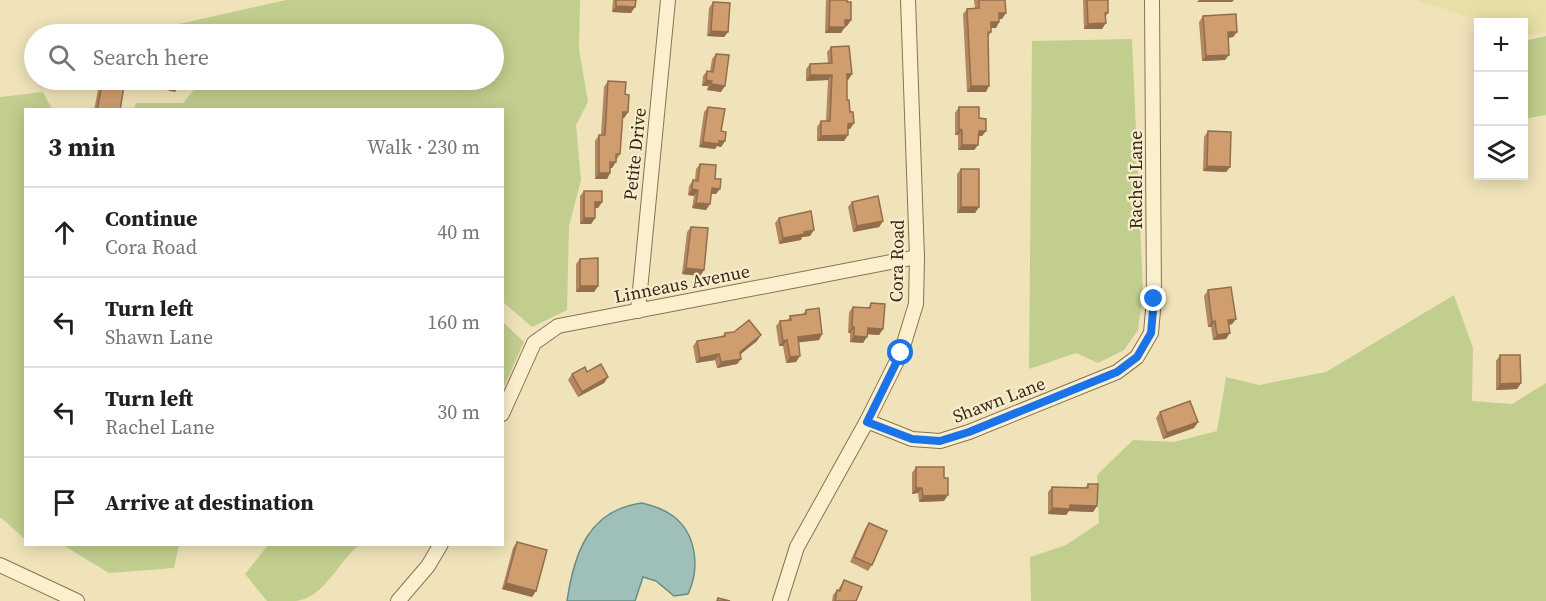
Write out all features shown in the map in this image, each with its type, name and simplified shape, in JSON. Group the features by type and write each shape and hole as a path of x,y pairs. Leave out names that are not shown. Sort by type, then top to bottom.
{"street":[{"name":"Petite Drive","path":"638,311 668,0"},
{"name":"Cora Road","path":"780,601 797,547 867,422 901,353 916,304 917,256 908,0"},
{"name":"Rachel Lane","path":"1137,357 1151,333 1154,299 1152,0"},
{"name":"Linneaus Avenue","path":"504,410 534,343 558,326 917,256"},
{"name":"Shawn Lane","path":"867,422 912,439 940,441 969,432 1117,372 1137,357"},
{"path":"398,601 428,566 440,546"},
{"path":"0,565 77,601"}],"shaded area":[{"path":"1415,0 1546,0 1546,33 1528,35 1528,18 1474,18"}],"green space":[{"path":"286,0 580,0 579,49 588,102 576,125 581,180 569,226 567,310 532,327 504,303 504,108 134,108 136,103 183,103 194,90 504,90 504,24 179,24"},
{"path":"1546,36 1546,115 1528,118 1528,72 1528,40"},
{"path":"1132,39 1143,292 1138,330 1124,350 1098,363 1076,353 1029,369 1032,41"},
{"path":"43,92 51,108 24,108 24,538 0,517 0,97"},
{"path":"1454,295 1473,348 1472,401 1512,404 1546,383 1546,601 1031,601 1030,557 1066,545 1099,523 1097,475 1133,440 1174,442 1217,431 1226,377 1259,385 1326,372"},
{"path":"504,323 524,342 504,387"},
{"path":"65,546 179,546 174,568 109,573"},
{"path":"267,546 358,546 323,586 306,598 296,601 267,601 245,574"}],"water":[{"path":"642,503 670,514 681,523 687,532 695,563 688,594 674,596 656,581 643,577 635,601 567,601 580,551 596,525 608,515 624,507"}],"building":[{"path":"616,0 636,0 635,7 616,6"},
{"path":"830,0 851,2 851,20 845,20 845,27 829,27"},
{"path":"979,0 1005,0 1006,13 999,13 999,22 991,22 991,32 988,32 989,86 971,86 967,9 979,8"},
{"path":"1087,0 1108,0 1108,13 1105,13 1106,23 1088,24"},
{"path":"713,2 730,3 728,32 711,31"},
{"path":"1236,14 1237,32 1228,32 1229,55 1206,56 1203,16"},
{"path":"849,46 852,74 847,74 847,100 849,100 850,112 853,112 854,123 848,124 848,135 821,136 821,121 830,121 832,75 810,75 810,64 832,63 831,47"},
{"path":"716,54 729,55 725,86 711,84 712,81 706,80 707,71 713,72"},
{"path":"608,81 626,82 625,94 629,95 628,112 623,112 620,154 616,154 616,162 610,162 610,173 599,173 599,135 605,135"},
{"path":"101,90 123,90 120,108 97,108"},
{"path":"708,107 725,109 721,131 726,132 725,141 719,141 719,144 703,142"},
{"path":"959,107 979,107 979,118 986,119 986,131 979,131 978,145 962,145"},
{"path":"1208,131 1231,132 1230,167 1207,166"},
{"path":"700,164 716,165 715,179 721,179 720,189 712,188 710,204 696,203 698,190 692,189 693,180 698,181"},
{"path":"961,169 979,169 979,207 961,207"},
{"path":"584,191 602,191 602,202 595,202 595,218 584,218"},
{"path":"878,196 883,221 857,226 852,202"},
{"path":"811,211 814,230 783,238 779,218"},
{"path":"691,227 708,228 704,270 686,268"},
{"path":"598,258 598,286 580,286 580,259"},
{"path":"1231,287 1236,319 1228,320 1230,333 1217,335 1215,321 1212,322 1208,290"},
{"path":"871,303 885,304 883,329 868,328 867,337 854,336 853,307 870,308"},
{"path":"819,308 822,334 798,337 800,356 790,357 787,340 783,341 780,321 791,320 790,316 806,314 806,310"},
{"path":"749,320 761,335 740,352 741,359 721,362 719,354 700,358 697,341 725,336 725,333 734,332"},
{"path":"1500,355 1520,355 1521,383 1500,384"},
{"path":"601,364 608,377 582,392 572,374 585,367 587,372"},
{"path":"1190,401 1198,422 1167,433 1160,412"},
{"path":"916,467 944,467 944,478 948,478 948,495 923,496 922,488 916,488"},
{"path":"1088,484 1098,484 1097,506 1070,505 1070,509 1052,508 1052,487 1088,488"},
{"path":"869,523 887,531 872,565 854,557"},
{"path":"517,542 547,550 536,591 506,583"},
{"path":"844,580 862,587 856,601 835,601 837,590 840,591"}],"route":[{"path":"901,353 867,422 912,439 940,441 969,432 1117,372 1137,357 1151,333 1154,299"}]}
